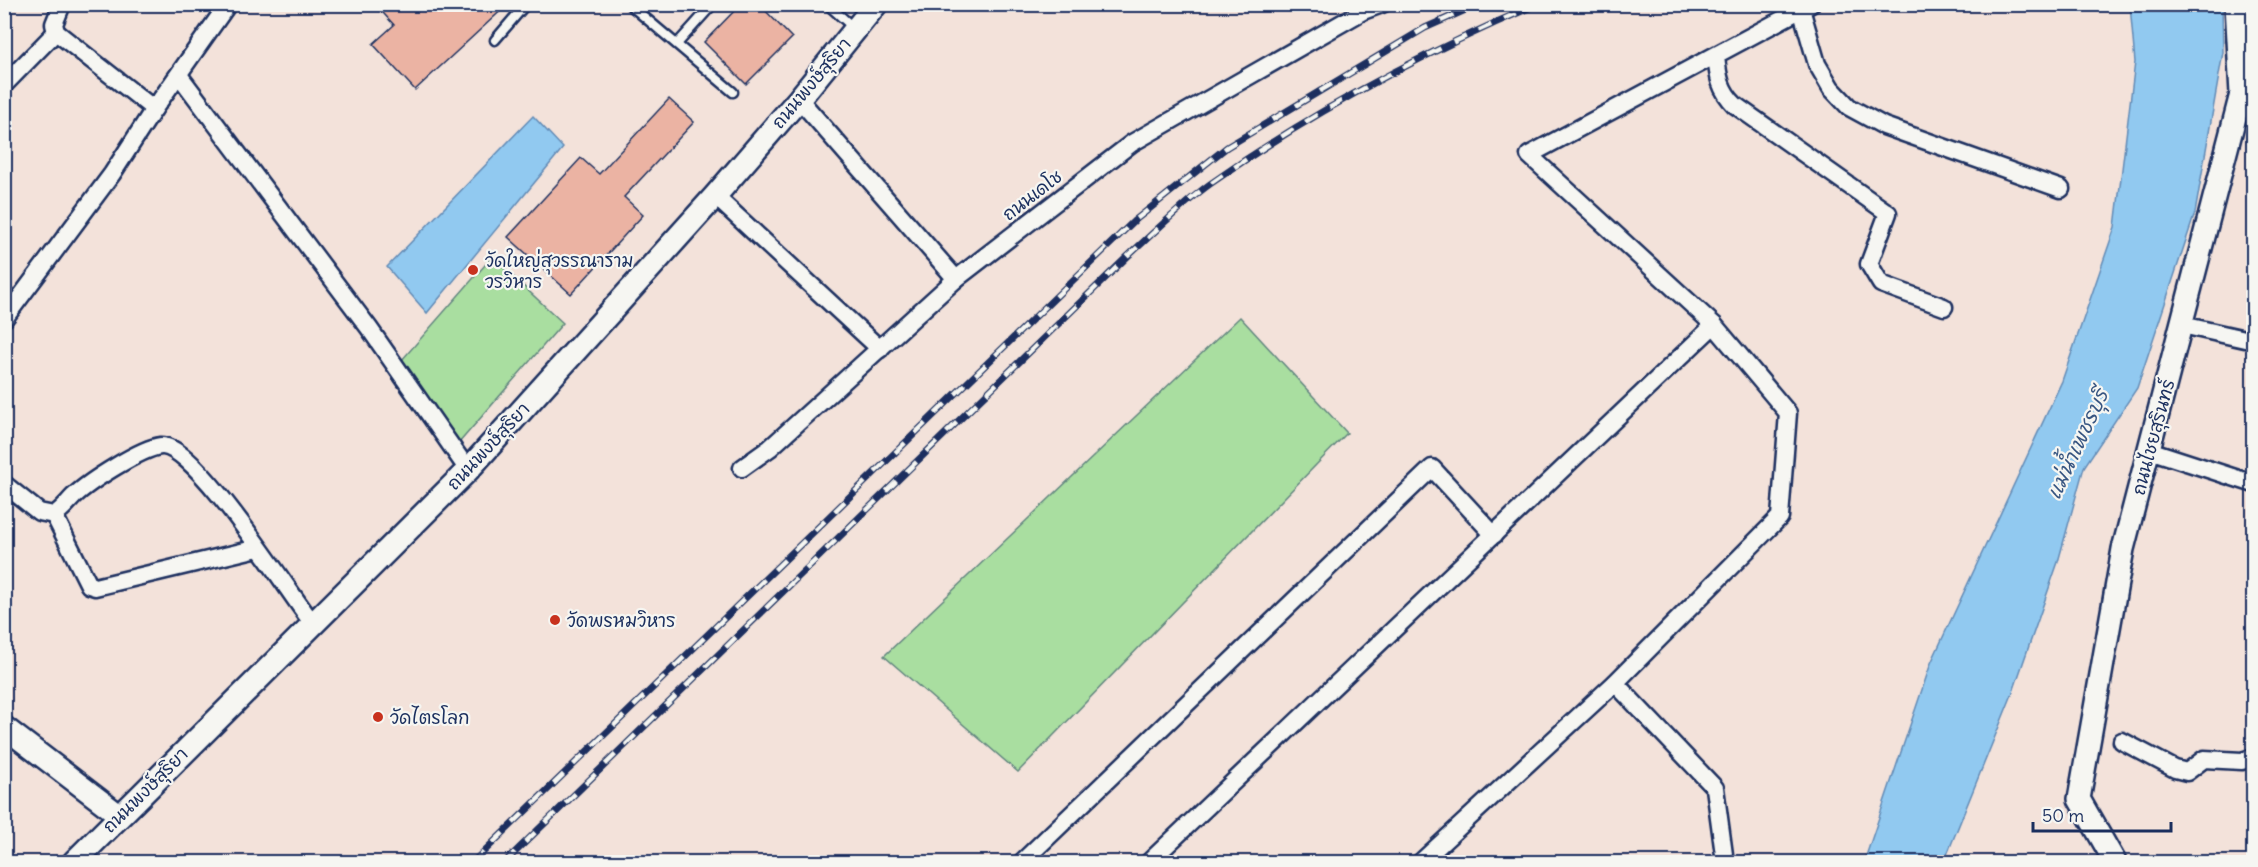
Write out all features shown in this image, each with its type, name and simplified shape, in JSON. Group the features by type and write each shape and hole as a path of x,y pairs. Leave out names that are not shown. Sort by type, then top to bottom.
{"main road":[{"name":"ถนนพงษ์สุริยา","path":"74,862 468,470 715,196 799,99 876,4"}],"street":[{"path":"62,4 54,24 56,32 154,109"},
{"path":"4,319 112,174 154,109 228,4"},
{"name":"ถนนเดโช","path":"742,468 770,448 956,279 1132,143 1359,8 1382,4"},
{"name":"ถนนไชยสุรินทร์","path":"2115,862 2079,799 2123,549 2247,94 2236,4"},
{"path":"1421,862 1615,683 1780,517 1788,413 1714,325 1529,155 1806,7 1817,64 1831,88 1849,107 1884,126 2061,189"},
{"path":"4,85 56,32"},
{"path":"1716,56 1719,81 1725,95 1735,105 1888,213 1869,264 1881,284 1944,307"},
{"path":"179,75 369,328 468,470"},
{"path":"799,99 956,279"},
{"path":"715,196 880,349"},
{"path":"1149,862 1714,325"},
{"path":"2182,326 2253,341"},
{"path":"54,515 83,488 117,466 153,448 169,446 194,465 220,494 314,625"},
{"path":"2149,450 2253,484"},
{"path":"1022,862 1432,468 1494,535"},
{"path":"4,484 39,512 54,515"},
{"path":"54,515 88,585 95,587 258,548"},
{"path":"1615,683 1715,788 1724,862"},
{"path":"4,727 119,815"},
{"path":"2122,741 2175,769 2187,772 2204,759 2242,761 2253,757"}],"lane":[{"path":"495,40 526,4"},
{"path":"629,4 734,92"},
{"path":"677,44 713,4"},
{"path":"827,4 855,29"}],"green space":[{"path":"492,257 563,323 458,444 401,361"},
{"path":"1240,317 1347,433 1018,772 884,656"}],"water":[{"name":"แม่น้ำเพชรบุรี","path":"2130,5 2222,5 2223,52 2195,213 2137,388 2084,467 2058,562 2013,692 1944,862 1864,862 1931,663 2062,381 2115,227 2135,62"},
{"path":"533,116 563,148 427,313 387,267"}],"building":[{"path":"375,4 508,4 415,90 373,44 394,25"},
{"path":"741,4 759,4 792,38 746,84 704,42"},
{"path":"669,99 694,122 624,197 643,215 571,294 508,237 581,158 599,174"}],"railway":[{"path":"473,862 1134,221 1227,147 1425,28 1479,4"},
{"path":"505,862 1128,256 1189,201 1210,184 1328,108 1453,43 1538,4"}],"place":[{"name":"วัดใหญ่สุวรรณาราม วรวิหาร","path":"473,270"},
{"name":"วัดพรหมวิหาร","path":"555,620"},
{"name":"วัดไตรโลก","path":"378,717"}]}
